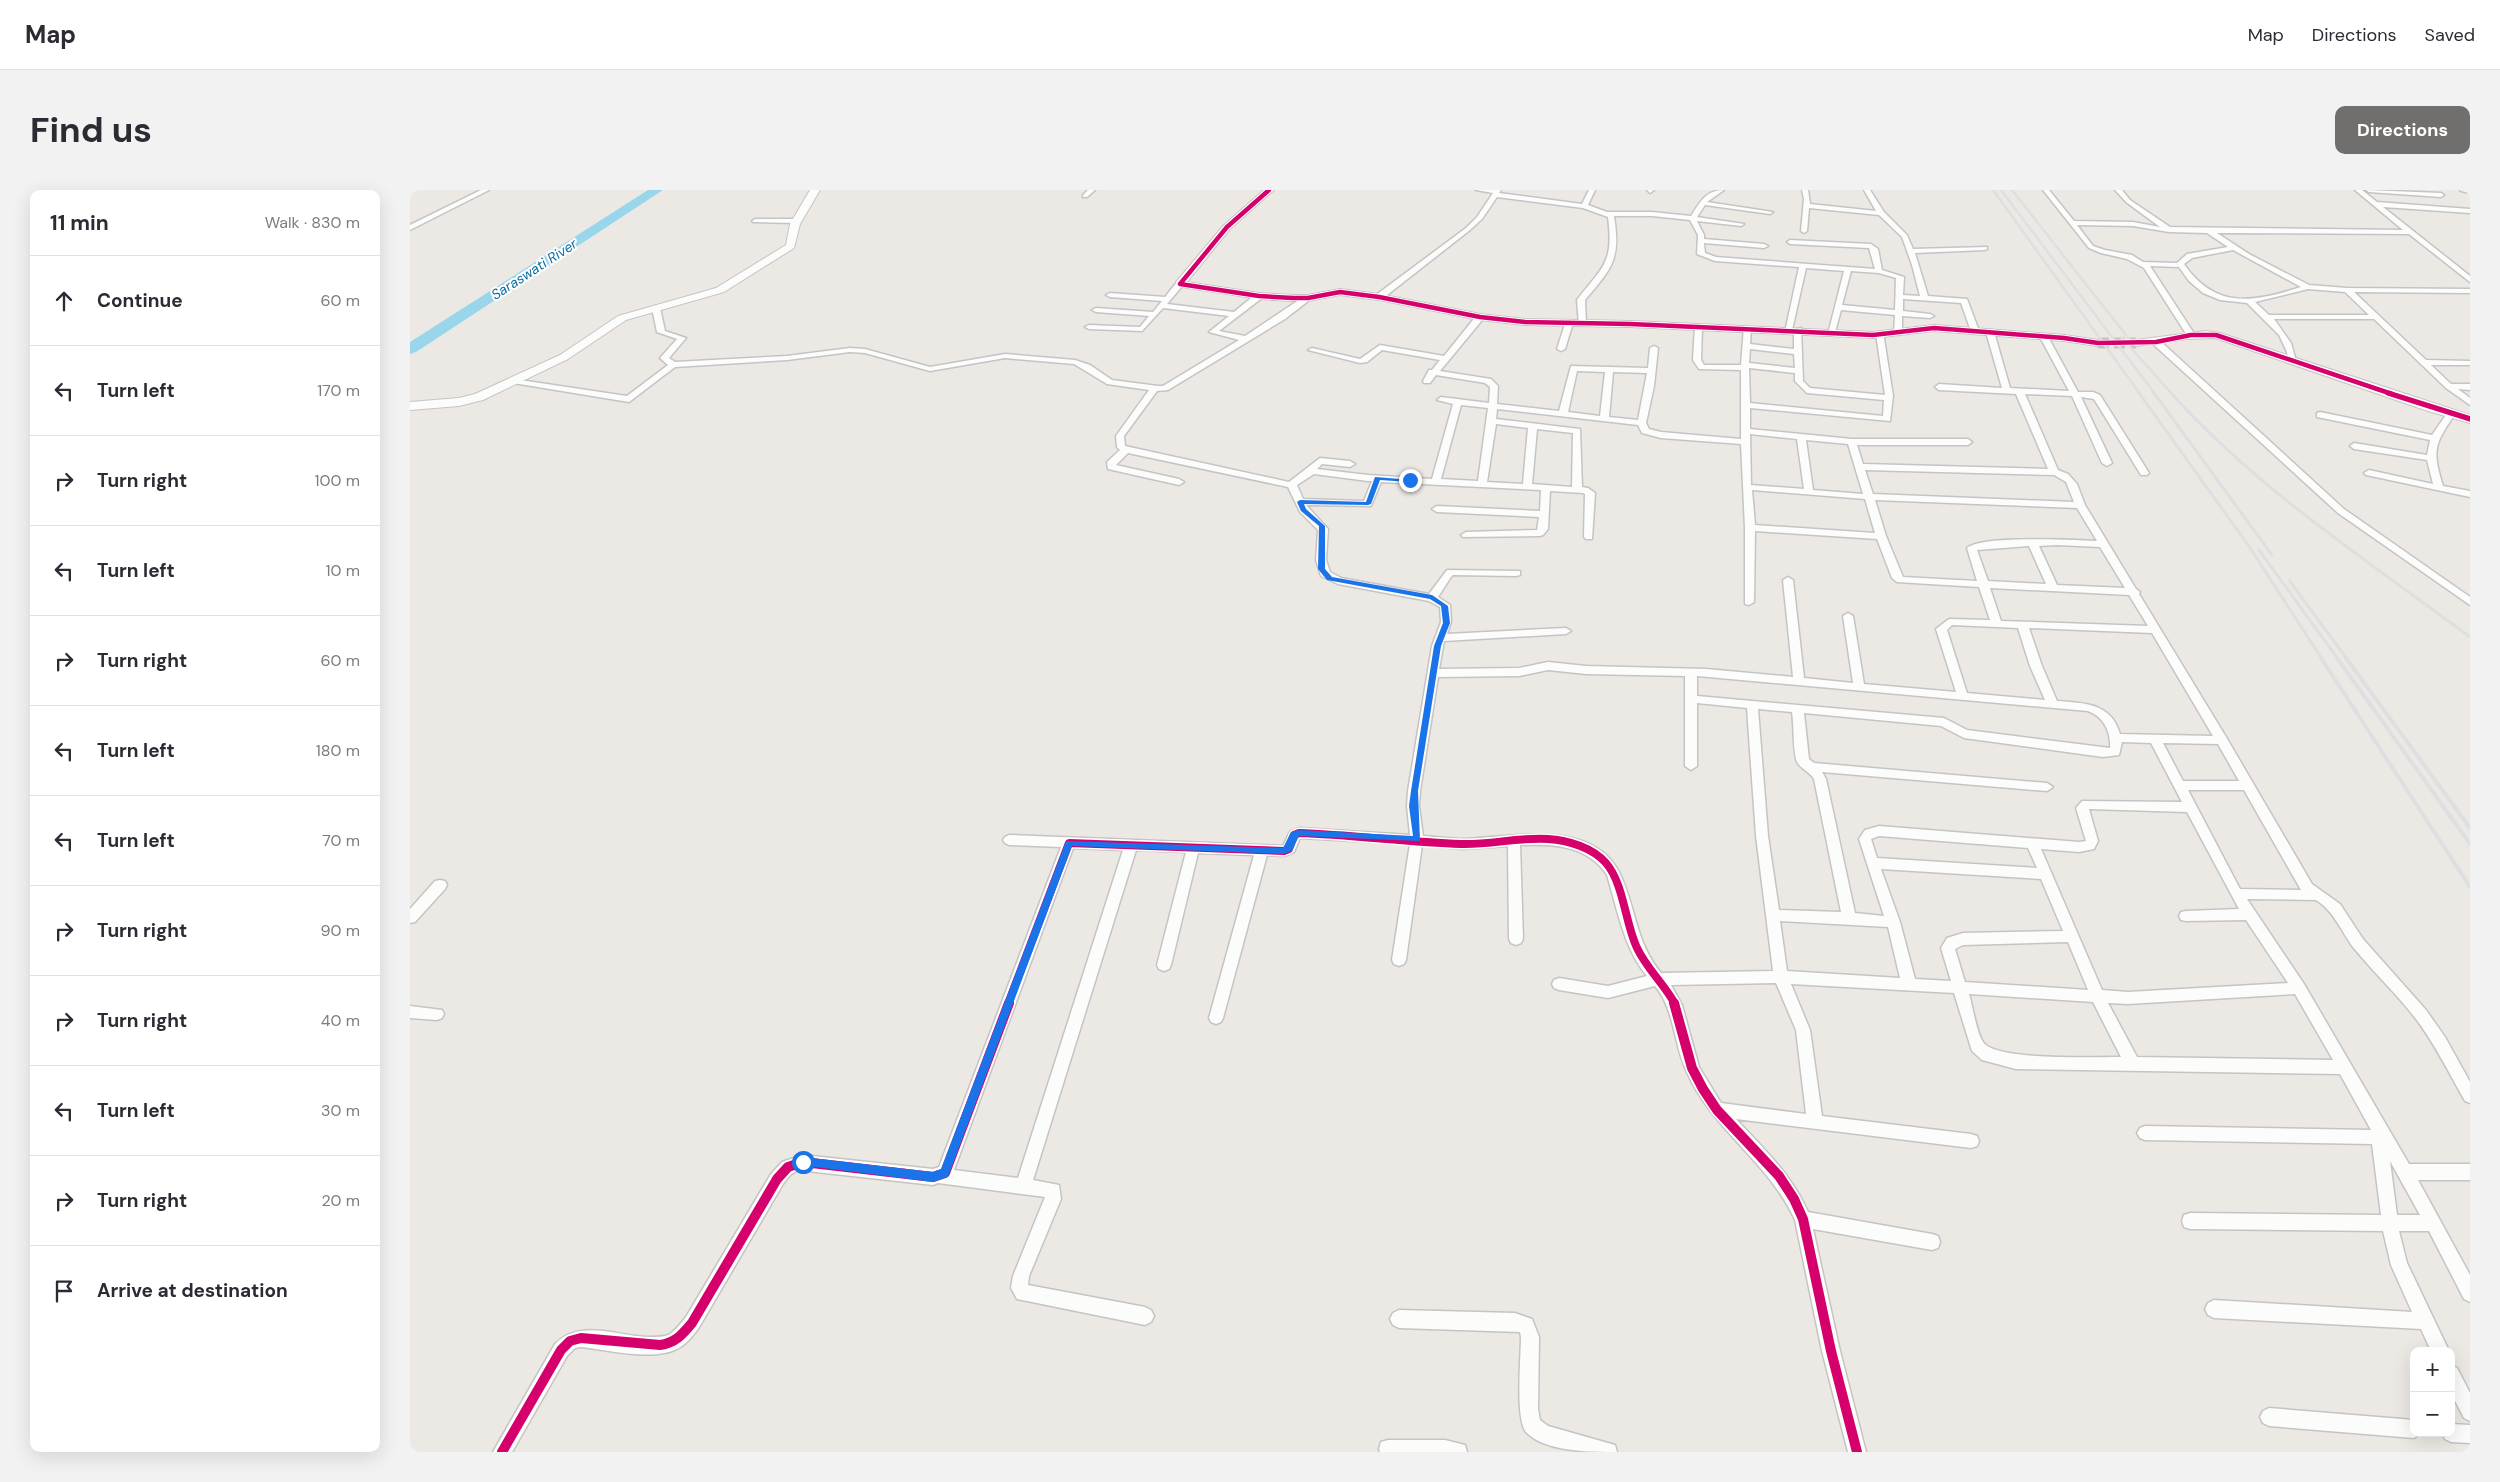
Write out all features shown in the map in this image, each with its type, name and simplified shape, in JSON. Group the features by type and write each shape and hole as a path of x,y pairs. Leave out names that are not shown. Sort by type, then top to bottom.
{"street":[{"path":"410,228 486,190"},
{"path":"410,406 472,400 564,357 616,321 656,308 697,299 720,290 788,249 794,242 796,221 814,190"},
{"path":"1084,196 1092,190"},
{"path":"1089,327 1139,330 1162,306 1227,227 1269,190"},
{"path":"1479,190 1584,206 1608,214 1652,214 1741,224"},
{"path":"1584,206 1592,190"},
{"path":"1721,190 1707,197 1693,218 1694,224 1701,235 1700,252 1706,257 1880,271 1900,277 1898,333"},
{"path":"1804,231 1805,190"},
{"path":"1867,190 1881,213 1905,236 1924,297"},
{"path":"2046,190 2071,223 2096,250 2130,257 2143,264 2181,265 2214,298 2248,300 2279,297 2307,287 2347,290 2470,291"},
{"path":"2118,190 2128,201 2169,230"},
{"path":"2358,190 2470,280"},
{"path":"2369,190 2438,193 2455,210"},
{"path":"2463,190 2470,190"},
{"path":"1379,297 1468,229 1480,218 1497,192"},
{"path":"1703,203 1770,212"},
{"path":"2375,204 2470,211"},
{"path":"1806,206 1881,213"},
{"path":"1582,323 1581,300 1611,265 1615,239 1611,216 1608,214"},
{"path":"755,221 796,221"},
{"path":"2071,223 2133,224 2169,230 2409,232"},
{"path":"2209,231 2235,248 2307,287"},
{"path":"1702,241 1764,246"},
{"path":"1790,242 1870,246 1874,248 1880,271"},
{"path":"1910,251 1986,248"},
{"path":"2181,265 2182,260 2190,256 2235,248"},
{"path":"2143,264 2191,335"},
{"path":"1803,265 1793,330 1799,352 1799,381 1807,390 1889,398"},
{"path":"1831,332 1848,269"},
{"path":"1180,284 1259,296 1308,298 1336,292 1379,297 1480,317 1525,322 1880,334 1934,328 2098,343"},
{"path":"2347,290 2448,386 2470,402"},
{"path":"1110,295 1167,299"},
{"path":"1246,339 1213,332 1259,296"},
{"path":"1900,296 1964,300 1975,331"},
{"path":"513,381 629,398 673,366 787,358 850,350 865,351 936,369 988,358 1020,356 1075,362 1087,366 1110,382 1154,389 1165,388 1246,339 1308,298"},
{"path":"2248,300 2268,317 2292,352 2292,361"},
{"path":"1162,306 1236,314"},
{"path":"1838,307 1930,316"},
{"path":"656,308 661,332 682,338 664,358 673,366"},
{"path":"1096,310 1155,314"},
{"path":"1427,381 1432,372 1480,317"},
{"path":"2268,317 2375,317"},
{"path":"1561,349 1569,323"},
{"path":"1698,328 1697,360 1702,367 1745,366 1799,371"},
{"path":"1747,329 1745,366 1747,487 1750,528 1749,602"},
{"path":"1990,332 2007,391"},
{"path":"1746,405 1889,418 1889,398 1880,334"},
{"path":"2136,343 2156,342 2191,335 2216,335 2470,419"},
{"path":"2044,337 2075,394 2106,463"},
{"path":"2156,342 2341,511 2470,602"},
{"path":"1746,346 1799,352"},
{"path":"1312,350 1360,361 1380,347 1444,358"},
{"path":"1654,348 1652,371 1642,423 1645,431 1648,433 1747,442"},
{"path":"2423,362 2470,363"},
{"path":"1564,414 1574,368 1652,371"},
{"path":"1604,419 1609,368"},
{"path":"1432,372 1492,383 1495,389 1482,484"},
{"path":"2448,386 2470,387"},
{"path":"1940,387 2093,395 2097,397 2144,473"},
{"path":"1154,389 1120,436 1121,447 1126,450 1292,485"},
{"path":"2020,392 2054,472"},
{"path":"1441,400 1642,423"},
{"path":"1436,482 1458,402"},
{"path":"2439,488 2430,458 2434,438 2452,414"},
{"path":"2320,415 2434,438"},
{"path":"1492,421 1577,431 1577,489"},
{"path":"1527,486 1533,425"},
{"path":"1747,431 1852,442 1968,442"},
{"path":"1801,436 1809,492"},
{"path":"1852,442 1881,536 1897,578 1901,580 1984,586 2135,592"},
{"path":"2354,446 2430,458"},
{"path":"1126,450 1112,462 1111,467 1179,482"},
{"path":"1292,485 1320,461 1350,464"},
{"path":"1860,467 2054,472 2067,476 2080,505 2135,592 2307,888 2315,895 2325,899 2335,908 2358,943 2421,1014 2440,1042 2470,1096"},
{"path":"1309,471 1378,478 1588,491 1590,493 1589,537"},
{"path":"2369,473 2470,494"},
{"path":"1300,502 1368,504 1378,478"},
{"path":"1292,485 1303,510 1322,526 1322,569 1330,578 1432,598 1445,606 1447,613 1445,631 1441,638 1433,673 1414,791 1413,806 1417,839 1399,960"},
{"path":"1747,487 1869,497 2080,505"},
{"path":"1466,536 1540,533 1543,529 1546,488"},
{"path":"1437,509 1544,514"},
{"path":"1750,528 1881,536"},
{"path":"1996,623 1972,548 1982,545 2033,543 2104,544"},
{"path":"2033,543 2053,588"},
{"path":"1432,598 1451,572 1516,573"},
{"path":"1788,580 1799,682"},
{"path":"1848,616 1860,688"},
{"path":"1963,697 1941,629 1949,622 2156,630"},
{"path":"2022,624 2036,666 2053,705"},
{"path":"1441,638 1566,632"},
{"path":"1433,673 1518,672 1548,666 1586,670 1691,672 2097,710 2109,718 2116,738 2115,752 2103,753 1964,734 1944,722 1691,699"},
{"path":"1691,672 1691,766"},
{"path":"1752,705 1762,836 1780,977 1803,1030 1815,1122"},
{"path":"1798,710 1803,761 1815,770 1820,779 1849,918"},
{"path":"2116,738 2222,740"},
{"path":"2155,739 2236,894 2299,988 2378,1131 2434,1223 2470,1293"},
{"path":"1809,767 2047,787"},
{"path":"2179,785 2248,786"},
{"path":"1909,985 1893,922 1865,839 1869,833 1879,831 2033,844 2088,846 2092,840 2082,808 2086,804 2190,807"},
{"path":"1009,840 1287,851 1292,837 1299,833 1417,839 1462,844 1548,838 1580,845 1605,862 1613,874 1636,946 1668,992 1674,1005 1692,1068 1717,1110 1779,1176 1794,1199 1803,1219 1831,1351 1857,1452"},
{"path":"1514,840 1516,939"},
{"path":"940,1176 949,1167 1069,843"},
{"path":"2033,844 2098,997 2132,1064"},
{"path":"1024,1186 1131,845"},
{"path":"1164,965 1193,848"},
{"path":"1216,1018 1262,850"},
{"path":"1873,863 2046,874"},
{"path":"410,918 440,885"},
{"path":"2236,894 2315,895"},
{"path":"2186,916 2249,914"},
{"path":"1773,915 1893,922"},
{"path":"2072,936 1963,939 1952,942 1948,948 1958,988 1977,1046 1987,1055 2016,1062 2344,1068"},
{"path":"1559,984 1608,992 1657,978 1780,977 2128,998 2299,988"},
{"path":"410,1012 437,1014"},
{"path":"1717,1110 1971,1141"},
{"path":"2145,1133 2378,1131"},
{"path":"2378,1131 2390,1224 2399,1265 2438,1347"},
{"path":"502,1452 553,1362 570,1342 581,1338 654,1345 668,1344 680,1338 692,1323 777,1179 792,1164 803,1162 1050,1188 1054,1194 1021,1276 1019,1288 1023,1293 1145,1316"},
{"path":"2404,1172 2470,1172"},
{"path":"1803,1219 1932,1242"},
{"path":"2190,1220 2390,1224 2434,1223"},
{"path":"2214,1309 2425,1320"},
{"path":"1400,1319 1515,1322 1526,1326 1530,1337 1529,1409 1532,1425 1543,1434 1604,1452"},
{"path":"2455,1382 2470,1412"},
{"path":"2268,1417 2410,1429"},
{"path":"2455,1433 2470,1434"},
{"path":"1388,1450 1445,1449 1458,1452"}],"waterway":[{"name":"Saraswati River","path":"410,349 657,190"}],"tunnel":[{"path":"2098,343 2136,343"}],"railway":[{"path":"1993,190 2140,394"},
{"path":"2001,190 2155,394"},
{"path":"2012,190 2129,339"},
{"path":"2121,337 2172,394"},
{"path":"2139,393 2248,545 2322,659"},
{"path":"2154,393 2272,555"},
{"path":"2171,393 2204,428 2277,492 2353,552 2470,637"},
{"path":"2259,550 2338,659"},
{"path":"2289,580 2347,659"},
{"path":"2321,658 2470,887"},
{"path":"2337,658 2470,844"},
{"path":"2346,658 2470,828"}],"cycle path":[{"path":"1269,190 1227,227 1180,284 1259,296 1293,298 1308,298 1340,292 1379,297 1480,317 1525,322 1630,324 1873,335 1934,328 2064,338 2098,343 2156,342 2191,335 2216,335 2470,419"},
{"path":"502,1452 561,1350 570,1341 581,1338 638,1345 660,1345 672,1343 682,1335 692,1323 777,1179 788,1167 803,1162 933,1177 945,1173 1069,843 1284,851 1289,849 1294,835 1299,833 1359,835 1462,844 1548,839 1580,845 1605,862 1613,874 1636,946 1645,964 1668,991 1675,1005 1692,1068 1703,1089 1717,1110 1779,1176 1794,1199 1803,1219 1831,1351 1857,1452"}],"route":[{"path":"803,1162 933,1177 945,1173 949,1167 1069,843 1287,851 1292,837 1294,834 1299,833 1417,839 1413,806 1414,791 1438,646 1447,623 1445,606 1440,601 1432,598 1330,578 1322,569 1322,526 1303,510 1300,502 1368,504 1371,501 1378,478 1410,480"}]}
